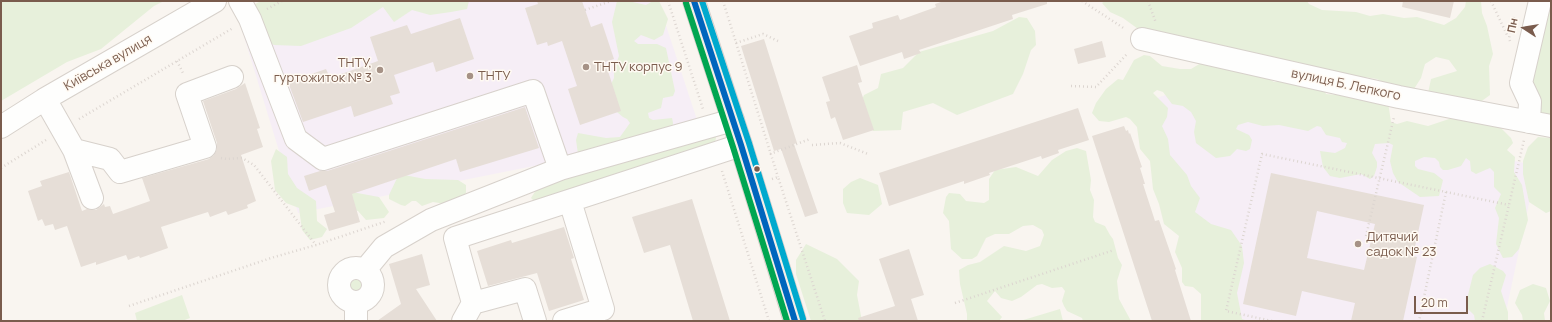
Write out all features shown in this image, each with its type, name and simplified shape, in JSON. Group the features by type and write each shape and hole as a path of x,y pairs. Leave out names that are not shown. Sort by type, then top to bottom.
{"main road":[{"path":"694,1 741,145 794,321"}],"street":[{"name":"Київська вулиця","path":"1,126 215,1"},
{"path":"1529,122 1530,102 1521,83 1540,1"},
{"path":"245,10 296,139 323,159 533,91 560,169"},
{"name":"вулиця Б. Лепкого","path":"1142,39 1399,96 1551,126"},
{"path":"74,150 110,159 120,172 205,147 187,94 232,77"},
{"path":"45,99 74,150 92,198"},
{"path":"356,312 341,294 339,283 344,272 349,269 360,267 365,270 384,246 431,220 560,169 733,120"},
{"path":"535,321 525,289 468,312 455,238 741,145"},
{"path":"564,321 603,309 570,201"}],"path":[{"path":"1,168 245,10 282,1"},
{"path":"585,10 611,1"},
{"path":"723,1 770,154 825,321"},
{"path":"1071,86 1096,87 1142,39 1082,1"},
{"path":"1491,1 1509,38"},
{"path":"736,43 763,34 778,41"},
{"path":"1366,236 1399,96"},
{"path":"1482,321 1529,122"},
{"path":"770,154 810,140"},
{"path":"812,145 840,143 868,154"},
{"path":"205,147 213,157 227,159 242,158 254,165 316,245"},
{"path":"1272,321 1226,311 1262,154 1509,205"},
{"path":"771,180 778,177"},
{"path":"1419,321 1446,192"},
{"path":"129,306 391,219"},
{"path":"955,303 1114,250"}],"shaded area":[{"name":"ТНТУ","path":"294,1 658,1 698,123 539,165 298,213 242,30"},
{"name":"Дитячий садок № 23","path":"1189,87 1537,166 1504,321 1222,321 1148,101"}],"green space":[{"path":"1,1 164,1 154,6 101,49 67,62 1,101"},
{"path":"261,1 469,1 467,9 430,15 412,10 394,22 383,7 351,28 301,46 274,45 254,32 255,4"},
{"path":"617,1 628,1 646,5 653,1 659,1 668,19 663,35 654,40 641,35 634,41 638,44 657,44 666,48 675,91 673,96 663,98 661,108 648,113 649,118 653,120 672,118 672,132 578,154 576,140 578,133 606,138 620,137 630,123 612,108 608,90 614,78 614,69 619,56 612,22"},
{"path":"1105,1 1307,1 1309,4 1322,10 1356,12 1370,16 1383,14 1404,18 1417,17 1444,25 1456,18 1465,7 1466,1 1481,1 1482,13 1487,26 1493,54 1489,66 1490,95 1479,103 1428,93 1431,79 1457,71 1449,60 1436,57 1425,64 1421,78 1414,89 1390,86 1377,79 1364,77 1350,80 1145,34 1123,18 1110,12 1102,3"},
{"path":"1538,1 1551,1 1551,123 1537,112 1518,49"},
{"path":"1019,17 1027,18 1035,31 1036,45 1031,50 1023,74 1013,94 957,115 933,103 903,112 901,130 873,131 861,102 864,95 878,88 881,74 903,68 919,52 993,31"},
{"path":"1144,55 1150,56 1162,66 1180,69 1191,69 1201,63 1256,71 1274,82 1308,78 1318,80 1326,94 1388,102 1391,122 1397,124 1407,121 1428,126 1464,114 1500,127 1511,138 1513,143 1507,150 1515,157 1514,172 1522,185 1528,220 1519,249 1512,257 1503,258 1496,244 1499,218 1495,208 1501,194 1494,187 1494,172 1490,168 1476,174 1471,171 1470,161 1466,158 1461,166 1443,170 1435,158 1424,157 1415,161 1415,166 1418,169 1434,173 1443,180 1439,196 1420,197 1398,182 1393,173 1390,161 1393,145 1389,143 1375,144 1372,153 1377,162 1377,167 1374,176 1370,179 1361,174 1340,178 1330,176 1323,167 1320,151 1335,153 1345,148 1347,143 1342,142 1340,138 1326,135 1321,127 1317,126 1308,131 1279,125 1263,126 1248,122 1238,125 1236,129 1249,135 1252,140 1250,149 1246,151 1237,149 1230,156 1216,158 1196,143 1194,132 1196,121 1191,112 1183,106 1172,104 1163,92 1157,90 1153,93 1168,108 1167,117 1162,126 1168,139 1170,155 1187,175 1191,186 1200,198 1195,212 1211,224 1231,230 1242,246 1244,263 1237,293 1242,319 1248,321 1201,321 1201,294 1193,287 1185,286 1182,282 1182,268 1175,252 1179,236 1164,224 1159,204 1153,189 1150,161 1140,149 1137,127 1130,119 1126,117 1109,122 1099,121 1092,113 1096,103 1106,89 1118,79 1123,80 1134,60"},
{"path":"716,134 715,142 535,202 531,198 538,187 560,176"},
{"path":"1538,137 1551,138 1551,211 1546,213 1529,202 1523,174 1523,161 1528,147"},
{"path":"1077,148 1086,151 1091,180 1090,190 1094,200 1093,217 1095,222 1105,226 1113,239 1118,258 1122,265 1117,281 1119,299 1131,321 1083,321 1082,318 1067,311 1062,301 1065,291 1062,287 1052,288 1042,284 1037,285 1021,297 1012,301 1001,298 995,291 987,301 1002,317 999,321 967,321 959,270 968,265 980,262 1004,246 1026,251 1040,246 1044,235 1042,230 1033,225 1023,226 1009,234 995,234 986,238 977,256 972,259 962,259 951,249 949,221 943,213 946,197 949,193 960,194 966,201 984,203 989,200 989,179 995,170 1016,167 1038,176 1052,160 1066,151"},
{"path":"276,149 287,157 288,174 297,188 316,201 317,221 327,229 322,237 310,240 302,230 299,208 286,203 275,190 271,161"},
{"path":"399,174 425,179 458,180 466,185 466,193 461,199 445,204 433,202 422,206 416,201 412,201 405,206 401,205 389,199 389,195"},
{"path":"860,178 878,185 882,204 869,215 847,213 843,203 843,189 851,182"},
{"path":"352,192 379,197 389,212 384,218 366,220 358,211 346,208"},
{"path":"806,244 837,259 859,281 857,295 862,321 811,321 796,274 796,260"},
{"path":"1490,264 1503,271 1506,275 1501,291 1508,312 1508,321 1475,321 1474,315 1467,308 1466,303 1473,275 1480,268"},
{"path":"352,276 360,276 365,281 363,292 360,294 352,294 347,289 347,281"},
{"path":"1533,284 1546,288 1550,301 1544,313 1545,321 1523,321 1522,315 1515,303 1520,290"},
{"path":"182,295 190,318 182,321 137,321 135,313"},
{"path":"1060,309 1063,321 1020,321"}],"building":[{"name":"ТНТУ корпус 9","path":"537,1 582,1 591,27 602,23 614,59 605,62 621,111 580,125 568,89 577,86 562,41 548,46 547,42 537,45 525,8 538,4"},
{"path":"944,1 1047,1 1047,4 1012,15 1013,19 919,50 921,53 904,59 902,52 860,66 849,36 873,28 872,23 898,15 900,20 936,7 935,4"},
{"path":"1403,1 1454,1 1450,18 1402,7"},
{"name":"ТНТУ, гуртожиток № 3","path":"460,18 474,59 436,72 433,62 394,75 400,93 390,96 393,104 354,117 351,106 303,122 288,82 326,69 330,78 378,61 370,37 407,25 411,34"},
{"path":"764,39 797,143 794,144 818,213 805,217 781,149 774,151 741,46"},
{"path":"1102,41 1106,57 1078,64 1074,49"},
{"path":"857,65 862,82 858,83 874,130 843,140 835,117 831,119 826,102 830,101 822,77"},
{"path":"245,83 260,128 257,129 263,147 241,155 256,201 247,205 248,208 228,215 226,211 210,217 208,212 161,227 168,248 140,258 139,256 128,260 126,255 96,265 96,262 81,267 67,226 55,230 53,224 45,226 42,219 38,221 28,191 42,186 40,181 69,172 82,211 87,209 96,210 104,204 105,207 110,206 113,214 150,201 142,178 209,159 214,155 217,149 217,143 203,101 236,89"},
{"path":"525,107 539,148 460,172 456,159 352,194 360,222 329,231 324,215 335,212 326,185 309,191 304,176 320,171 327,171"},
{"path":"1078,108 1089,140 1058,150 1059,153 1042,159 1041,156 989,173 990,175 964,184 964,181 889,206 879,173"},
{"path":"1124,126 1126,131 1128,130 1129,134 1130,133 1142,167 1140,168 1145,184 1143,184 1155,221 1159,220 1176,269 1175,270 1191,321 1152,321 1092,136"},
{"path":"1271,173 1424,205 1413,256 1417,257 1403,321 1351,321 1355,303 1302,291 1296,316 1243,304","holes":["1317,211 1375,224 1364,270 1307,258"]},
{"path":"692,199 730,321 693,321 670,245 644,253 632,217"},
{"path":"564,227 574,258 571,259 584,300 549,311 537,273 488,286 477,251 511,240 512,243"},
{"path":"909,249 924,295 911,299 918,321 859,321 858,318 895,306 879,259"},
{"path":"422,254 430,285 416,289 437,321 377,321 401,304 389,264"}],"transit line":[{"path":"694,1 741,145 795,321"},
{"name":"20","path":"702,1 749,143 803,319"},
{"path":"686,3 733,147 787,321"}],"place":[{"name":"ТНТУ корпус 9","path":"586,67"},
{"name":"ТНТУ, гуртожиток № 3","path":"380,70"},
{"name":"ТНТУ","path":"470,76"},
{"name":"Дитячий садок № 23","path":"1358,244"}]}
